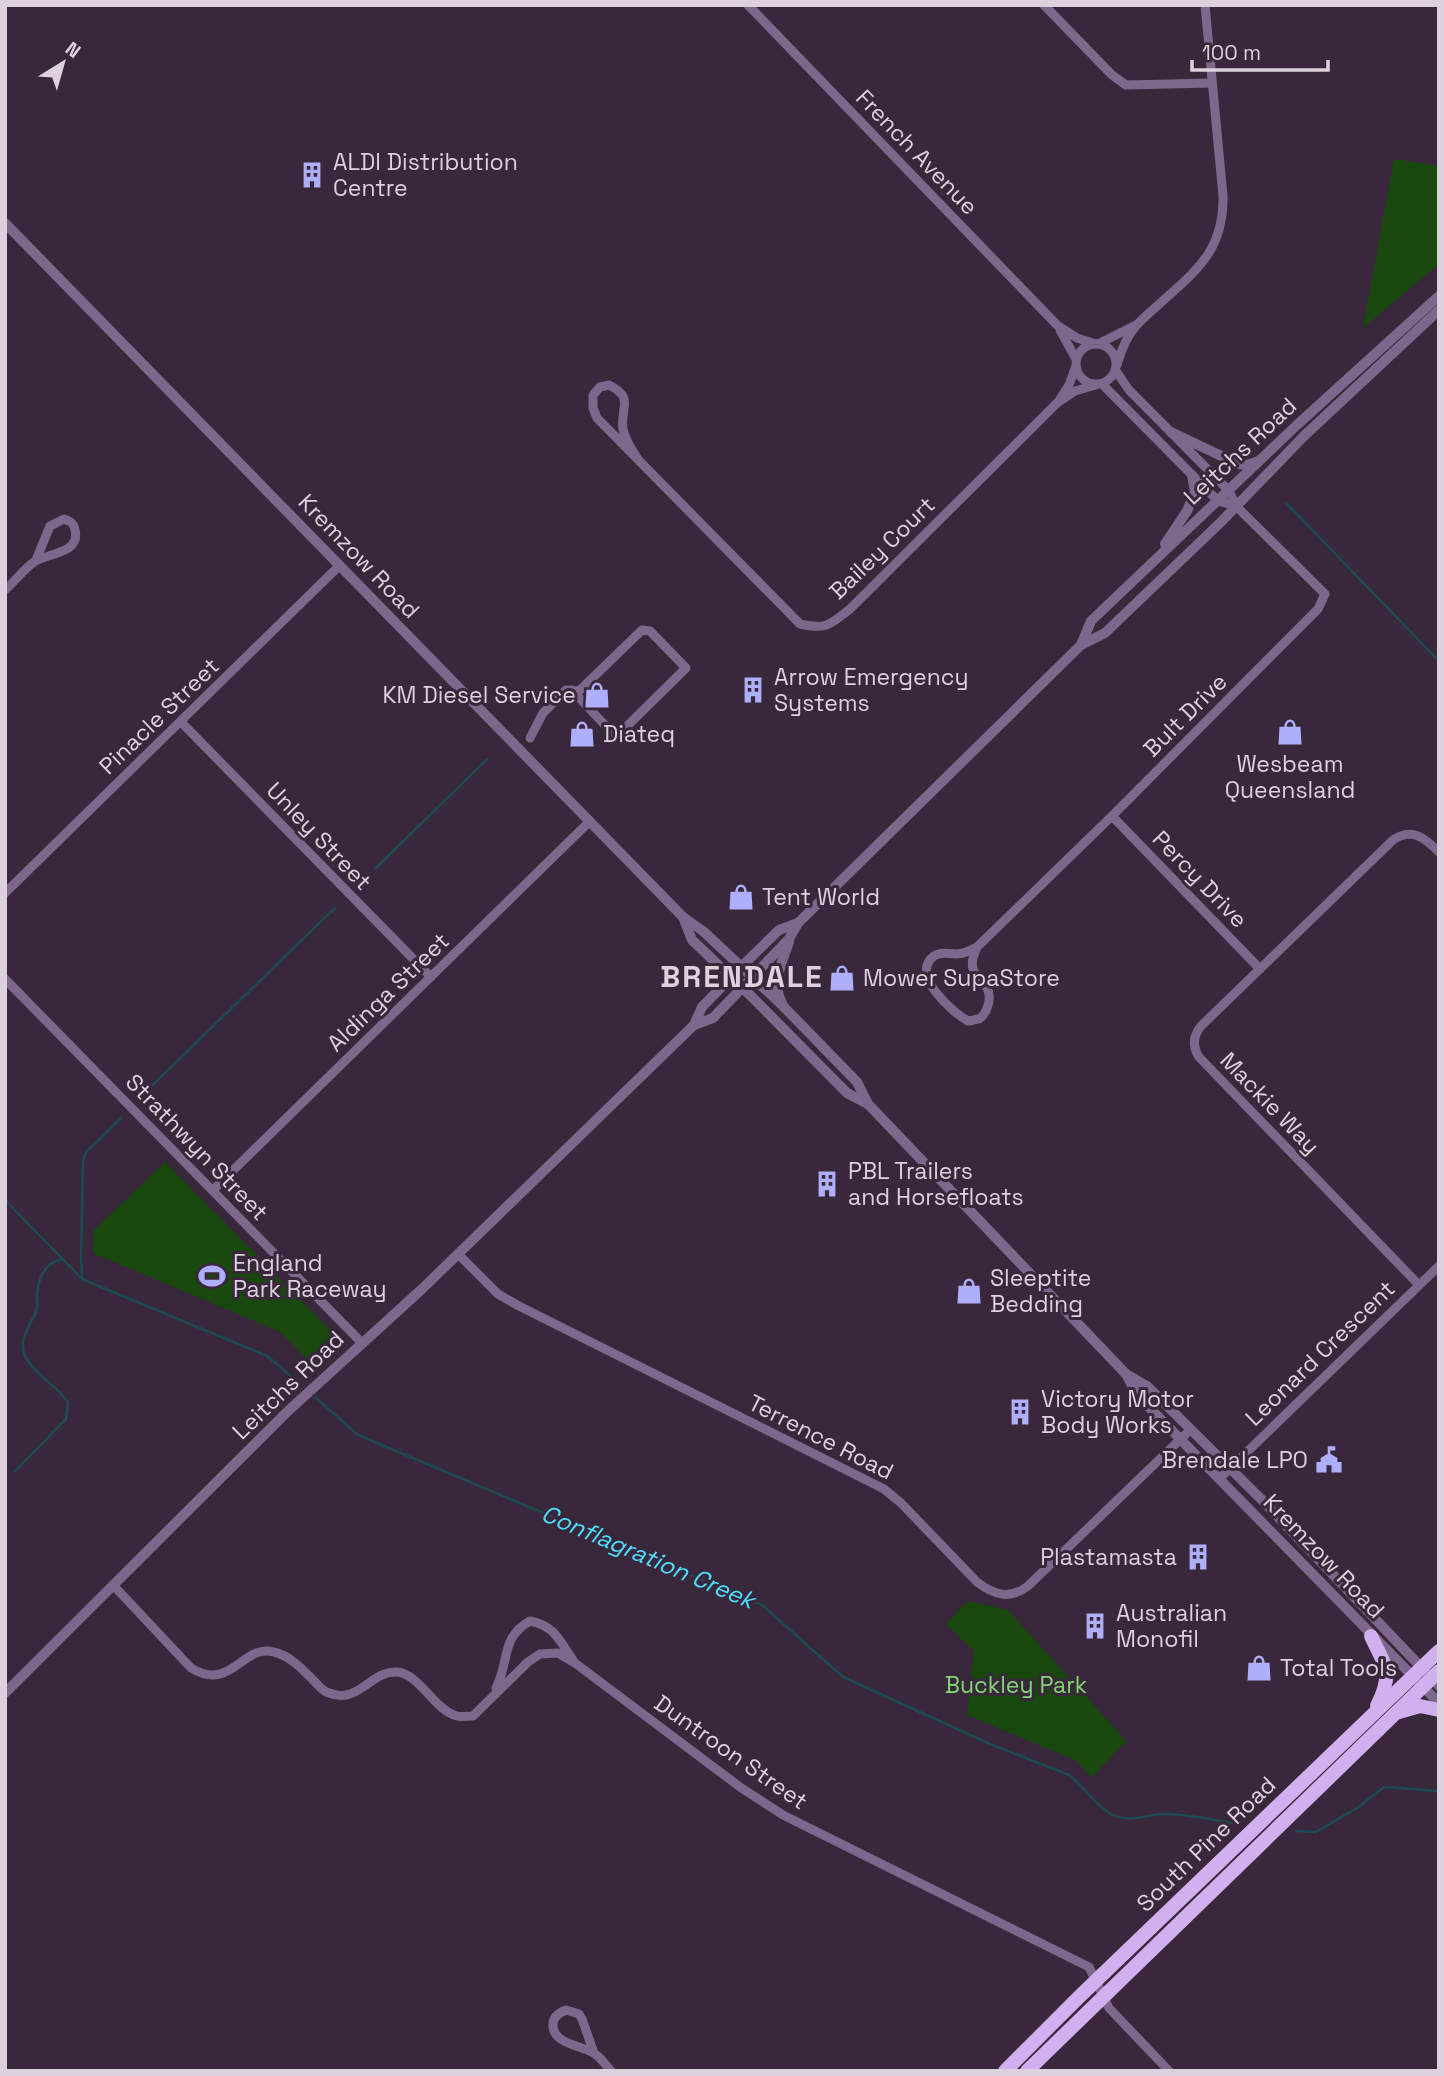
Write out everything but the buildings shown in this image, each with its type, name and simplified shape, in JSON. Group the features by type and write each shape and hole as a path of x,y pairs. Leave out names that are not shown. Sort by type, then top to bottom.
{"highway":[{"path":"1371,1636 1386,1669 1382,1695 1374,1713"},
{"name":"South Pine Road","path":"1027,2071 1396,1712 1428,1677 1439,1651"},
{"name":"South Pine Road","path":"1005,2071 1374,1713 1428,1677"},
{"path":"1396,1712 1420,1706 1439,1710"}],"street":[{"name":"French Avenue","path":"748,5 1057,325 1077,338 1098,343"},
{"path":"1044,5 1112,75 1126,85 1212,83"},
{"path":"1136,325 1108,381 1099,384 1080,377 1076,363 1083,348 1136,325 1207,257 1220,232 1224,210 1205,5"},
{"name":"Kremzow Road","path":"5,223 683,917 703,930 858,1082 868,1104"},
{"name":"Leitchs Road","path":"1081,645 1091,621 1439,296"},
{"name":"Leitchs Road","path":"694,1025 713,1018 789,939 798,923 1081,645 1105,633 1304,436 1439,310"},
{"name":"French Avenue","path":"1057,325 1076,363"},
{"path":"1098,343 1113,352 1116,368 1129,390 1228,491 1236,506"},
{"name":"Bailey Court","path":"1057,403 1069,385 1076,363"},
{"path":"1099,384 1218,501 1236,506"},
{"name":"Bailey Court","path":"638,459 626,440 623,427 626,400 621,391 609,385 600,387 593,395 593,408 597,418 800,624 818,628 834,621 850,609 1057,403 1075,391 1099,384"},
{"path":"1171,432 1238,464 1247,465 1261,460"},
{"path":"1134,581 1173,534 1187,511 1195,492 1192,475"},
{"name":"Bult Drive","path":"977,947 1318,609 1325,594 1236,506"},
{"path":"5,590 36,560 69,547 76,537 72,523 64,519 50,526 44,535 36,560"},
{"name":"Pinacle Street","path":"5,893 340,566"},
{"path":"530,738 543,713 566,690 572,690 579,691 642,630 650,631 686,668 616,737 572,690"},
{"name":"Unley Street","path":"181,722 431,977"},
{"name":"Percy Drive","path":"1112,816 1260,969"},
{"name":"Aldinga Street","path":"213,1190 590,821"},
{"name":"Mackie Way","path":"1419,1284 1196,1052 1194,1041 1198,1030 1393,840 1409,833 1426,839 1439,852"},
{"name":"Kremzow Road","path":"683,917 692,940 847,1093 868,1104 1126,1374 1137,1395 1371,1636 1428,1677"},
{"name":"Leitchs Road","path":"5,1693 288,1411 458,1254 694,1025 702,1007 779,930 798,923"},
{"path":"782,1005 777,994 777,976 789,939"},
{"path":"977,947 972,958 973,968 977,978 987,988 989,999 986,1011 978,1019 968,1021 958,1015 929,984 925,973 934,956 966,953 977,947"},
{"name":"Strathwyn Street","path":"5,979 362,1343"},
{"name":"Terrence Road","path":"458,1254 498,1294 517,1305 884,1489 977,1581 985,1588 1004,1595 1013,1595 1028,1586 1190,1430"},
{"name":"Leonard Crescent","path":"1219,1479 1439,1266"},
{"name":"Kremzow Road","path":"1126,1374 1147,1385 1269,1507 1428,1677 1439,1703"},
{"name":"Duntroon Street","path":"114,1586 191,1668 201,1673 210,1676 220,1674 232,1670 258,1651 271,1650 291,1659 327,1693 345,1696 358,1692 387,1673 408,1675 447,1711 458,1716 472,1716 492,1696 520,1660 540,1654 558,1653 740,1787 783,1815 1087,1966 1096,1981"},
{"path":"492,1696 501,1678 509,1640 519,1628 530,1621 542,1623 554,1631 575,1663"},
{"path":"509,1640 520,1660"},
{"path":"1096,1981 1116,2016 1169,2071"},
{"path":"594,2053 579,2014 566,2010 558,2013 553,2025 554,2032 560,2039 594,2053 611,2071"}],"green space":[{"path":"1394,159 1439,166 1439,264 1363,328"},
{"name":"England Park Raceway","path":"165,1162 331,1331 334,1347 316,1368 280,1332 93,1253 93,1231"},
{"name":"Buckley Park","path":"967,1601 1008,1610 1126,1741 1092,1777 1075,1760 967,1715 974,1651 946,1624"}],"waterway":[{"path":"1286,503 1439,661"},
{"path":"376,868 487,759"},
{"path":"140,1097 335,908"},
{"path":"82,1278 83,1160 86,1152 121,1118"},
{"name":"Conflagration Creek","path":"5,1200 82,1279 267,1356 299,1383"},
{"path":"15,1471 66,1419 68,1402 30,1364 23,1346 25,1335 37,1310 41,1278 46,1268 62,1259"},
{"name":"Conflagration Creek","path":"315,1397 358,1435 762,1605 843,1677 990,1744 1069,1775 1109,1813 1123,1818 1168,1814 1239,1824"},
{"name":"Conflagration Creek","path":"1296,1831 1316,1832 1357,1808 1384,1787 1439,1791"}],"place":[{"name":"ALDI Distribution Centre","path":"312,175"},
{"name":"Arrow Emergency Systems","path":"753,690"},
{"name":"KM Diesel Service","path":"597,695"},
{"name":"Wesbeam Queensland","path":"1290,732"},
{"name":"Diateq","path":"582,734"},
{"name":"Tent World","path":"741,897"},
{"name":"Mower SupaStore","path":"842,978"},
{"name":"PBL Trailers and Horsefloats","path":"827,1184"},
{"name":"England Park Raceway","path":"212,1276"},
{"name":"Sleeptite Bedding","path":"969,1291"},
{"name":"Victory Motor Body Works","path":"1020,1412"},
{"name":"Brendale LPO","path":"1329,1460"},
{"name":"Plastamasta","path":"1198,1557"},
{"name":"Australian Monofil","path":"1095,1626"},
{"name":"Total Tools","path":"1259,1668"}],"district":[{"name":"BRENDALE","path":"742,977"}]}
